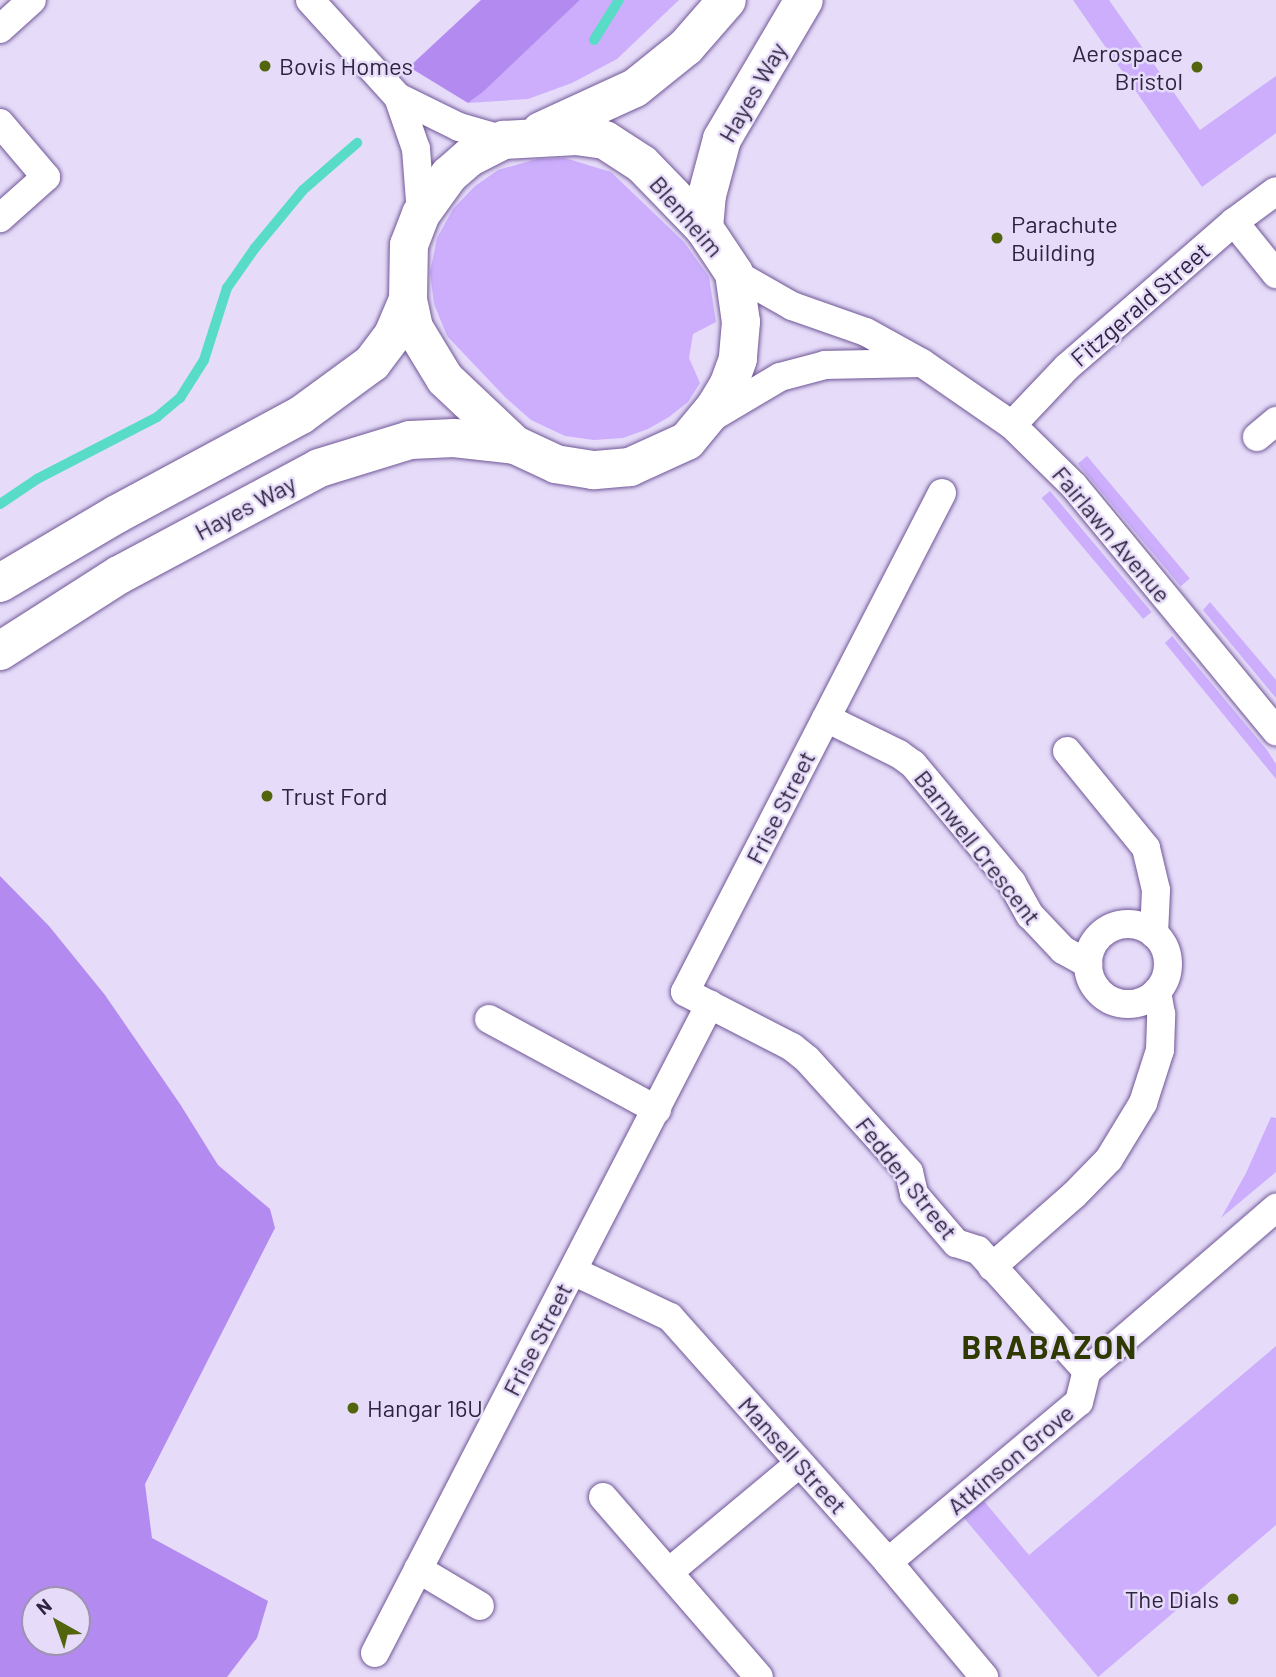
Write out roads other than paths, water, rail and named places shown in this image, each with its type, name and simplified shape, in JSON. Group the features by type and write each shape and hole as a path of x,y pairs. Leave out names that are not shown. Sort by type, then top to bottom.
{"street":[{"path":"0,29 32,0"},
{"path":"310,0 398,97 459,127 515,138 586,113 635,88 686,47 727,0"},
{"name":"Hayes Way","path":"704,228 707,195 722,139 804,0"},
{"path":"398,97 416,149 421,214"},
{"path":"0,123 46,177 0,218"},
{"name":"Blenheim","path":"576,136 605,140 642,164 704,228 734,273 741,322 738,359 729,384 687,441 630,467 593,470 556,464 515,445 445,379 414,328 408,300 409,245 421,214 449,175 470,156 515,138 576,136"},
{"name":"Fitzgerald Street","path":"1012,425 1067,367 1234,222 1276,191"},
{"path":"1234,222 1276,274"},
{"name":"Fairlawn Avenue","path":"734,273 792,306 866,332 922,363 1012,425 1074,486 1276,731"},
{"path":"0,583 117,514 300,415 372,363 393,335 408,300"},
{"path":"701,424 780,377 825,365 922,363"},
{"name":"Hayes Way","path":"0,651 119,575 319,468 410,440 454,438 515,445"},
{"name":"Frise Street","path":"375,1653 710,1004 685,992 942,493"},
{"name":"Barnwell Crescent","path":"826,718 899,754 913,764 1012,883 1030,915 1063,950 1088,964"},
{"path":"1067,751 1146,848 1156,890 1154,934"},
{"path":"1130,924 1154,934 1161,942 1168,961 1163,983 1157,991 1146,1000 1120,1003 1097,990 1090,978 1088,964 1096,940 1118,926 1130,924"},
{"path":"992,1267 1074,1195 1109,1159 1143,1103 1160,1050 1161,1014 1157,991"},
{"name":"Fedden Street","path":"710,1004 792,1047 807,1059 909,1172 914,1194 956,1243 978,1250 1087,1371"},
{"path":"489,1019 657,1110"},
{"path":"1087,1371 1276,1208"},
{"name":"Mansell Street","path":"573,1271 670,1317 888,1562 984,1677"},
{"name":"Atkinson Grove","path":"888,1562 1079,1402 1087,1371"},
{"path":"669,1572 800,1462"},
{"path":"603,1497 759,1677"},
{"path":"418,1569 480,1606"}],"waterway":[{"path":"594,40 619,0"},
{"path":"0,504 37,479 157,417 180,398 204,360 227,288 255,248 303,190 357,143"}],"place":[{"name":"Bovis Homes","path":"265,66"},
{"name":"Aerospace Bristol","path":"1197,67"},
{"name":"Parachute Building","path":"997,238"},
{"name":"Trust Ford","path":"267,796"},
{"name":"Hangar 16U","path":"353,1408"},
{"name":"The Dials","path":"1233,1599"}],"district":[{"name":"BRABAZON","path":"1050,1346"}]}
